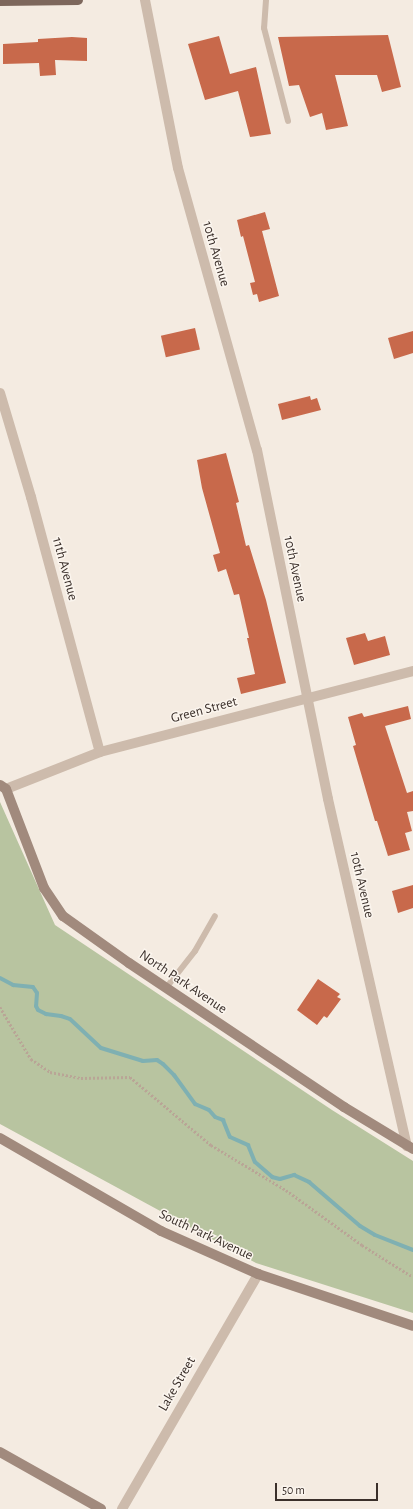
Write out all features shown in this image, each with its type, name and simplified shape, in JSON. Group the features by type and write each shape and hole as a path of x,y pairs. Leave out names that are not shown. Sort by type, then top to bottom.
{"main road":[{"path":"0,1 78,0"}],"street":[{"name":"10th Avenue","path":"145,0 178,168 257,450 331,814 410,1148"},
{"name":"11th Avenue","path":"0,393 31,497 100,752"},
{"name":"Green Street","path":"3,787 100,752 413,671"},
{"name":"North Park Avenue","path":"3,787 44,888 63,916 166,988 344,1107 410,1148"},
{"name":"South Park Avenue","path":"0,1138 160,1230 258,1274 413,1326"},
{"name":"Lake Street","path":"122,1509 258,1274"},
{"path":"0,1452 101,1509"}],"lane":[{"path":"266,0 264,28 288,121"},
{"path":"166,988 195,951 215,916"}],"path":[{"path":"0,1007 32,1059 50,1072 81,1078 130,1078 211,1146 286,1190 413,1278"}],"green space":[{"path":"0,802 55,925 332,1110 413,1161 413,1313 256,1263 0,1124"}],"building":[{"path":"388,35 401,87 382,92 377,75 335,75 348,126 326,130 322,113 310,117 299,85 289,86 278,37"},
{"path":"219,36 230,74 256,67 271,134 250,137 238,91 205,100 188,44"},
{"path":"72,37 87,38 87,61 55,60 56,75 40,76 39,63 3,64 3,44 38,42 38,39"},
{"path":"265,212 270,229 262,231 279,296 259,302 257,294 253,295 250,283 255,282 243,236 241,237 237,220"},
{"path":"195,328 200,349 166,357 161,336"},
{"path":"413,331 413,353 394,359 388,338"},
{"path":"310,396 311,400 317,398 321,410 282,420 278,404"},
{"path":"226,453 239,502 236,503 246,546 249,545 266,600 286,683 241,694 237,678 255,674 247,638 249,638 239,594 234,595 226,569 218,572 213,555 220,553 202,488 197,460"},
{"path":"365,633 368,641 385,636 390,655 354,665 346,638"},
{"path":"408,706 411,719 385,726 407,793 413,791 413,811 407,812 412,831 405,833 410,850 388,856 377,821 375,821 353,746 356,745 348,717 362,713 364,717"},
{"path":"413,885 413,908 398,913 392,891"},
{"path":"318,979 340,994 337,997 341,999 327,1018 324,1016 317,1025 297,1010"}],"waterway":[{"path":"0,978 13,985 33,987 37,993 36,1006 38,1010 46,1014 70,1019 101,1048 143,1061 157,1060 174,1075 195,1104 209,1110 215,1117 223,1120 230,1137 248,1145 255,1162 272,1177 280,1179 294,1175 309,1182 360,1226 375,1235 413,1250"}]}
